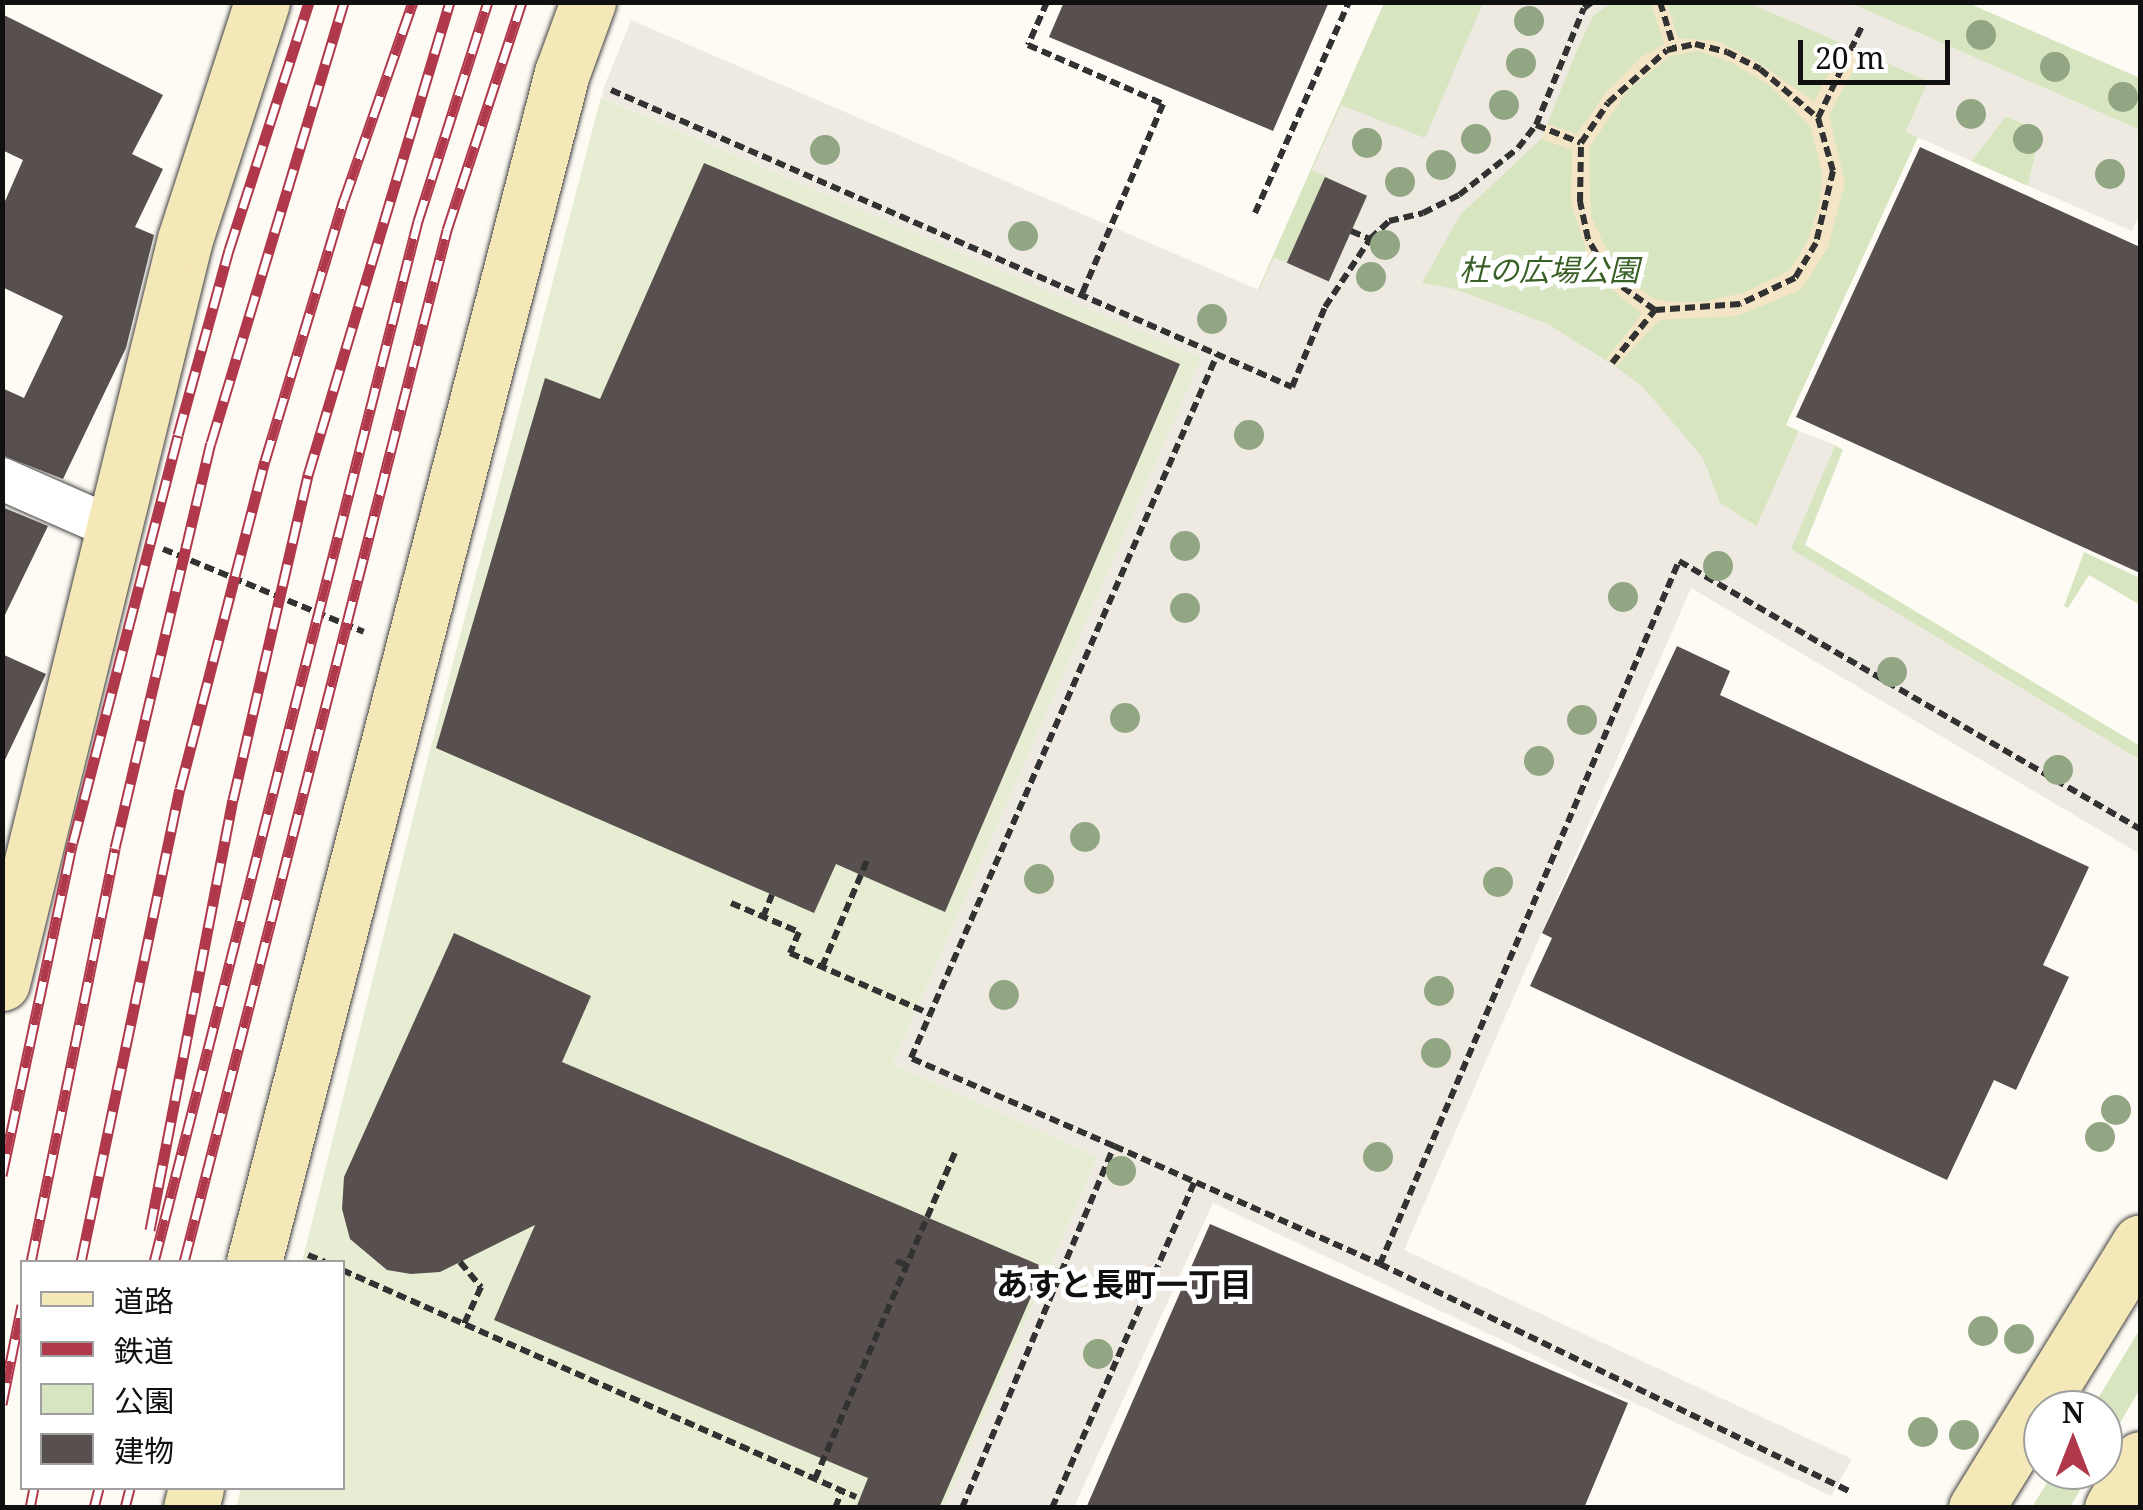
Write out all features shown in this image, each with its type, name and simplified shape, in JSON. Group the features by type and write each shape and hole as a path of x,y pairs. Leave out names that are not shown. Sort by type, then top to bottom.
{"street":[{"path":"2,983 111,527 185,239 262,2"},
{"path":"255,1260 562,73 588,2"},
{"path":"2,479 111,527"},
{"path":"1976,1508 2140,1242"},
{"path":"2112,1508 2140,1459"}],"path":[{"path":"1047,2 1028,45 1162,104 1082,294"},
{"path":"1255,213 1349,2"},
{"path":"604,87 1292,387 1325,307 1370,239 1389,221 1424,213 1458,195 1518,148 1536,125 1584,8 1592,2"},
{"path":"1660,2 1674,48"},
{"path":"1818,118 1863,24"},
{"path":"1695,44 1727,52 1760,70 1818,118 1833,171 1816,243 1795,278 1740,304 1655,310 1611,279 1588,239 1580,202 1581,143 1608,103 1640,71 1674,48 1695,44"},
{"path":"1536,125 1581,143"},
{"path":"1351,232 1370,239"},
{"path":"1612,363 1655,310"},
{"path":"1218,355 911,1058 1380,1264 1850,1491"},
{"path":"111,527 370,634 374,616"},
{"path":"1380,1264 1679,562 2140,829"},
{"path":"822,967 868,858"},
{"path":"763,917 772,895"},
{"path":"731,903 799,932 790,953 930,1014"},
{"path":"962,1508 1114,1146"},
{"path":"815,1479 955,1154"},
{"path":"1052,1508 1194,1183"},
{"path":"896,1261 907,1265"},
{"path":"460,1262 481,1287 464,1324"},
{"path":"345,1271 856,1497"},
{"path":"835,1508 842,1491"}],"green space":[{"name":"杜の広場公園","path":"1384,3 1565,3 1594,15 1611,3 1750,3 1929,81 1906,131 1918,137 1786,425 1799,431 1757,527 1720,503 925,1047"},
{"path":"1850,3 1968,3 2140,78 2140,130"},
{"path":"601,97 1202,357 893,1064 1098,1157 944,1507 236,1508 240,1490 345,1490 345,1260 302,1260 427,762"},
{"path":"2006,116 2041,131 2028,186 1971,161"},
{"path":"1835,445 1843,450 1805,545 2140,746 2140,760 1790,549"},
{"path":"2084,552 2140,578 2140,605 2089,575 2068,608 2064,606"},
{"path":"2140,1329 2140,1389 2123,1418 2123,1390 2103,1390"},
{"path":"2043,1490 2080,1490 2070,1507 2032,1507"}],"sand":[{"path":"1651,3 1667,3 1678,38 1717,41 1751,58 1814,101 1845,44 1863,52 1829,115 1845,183 1828,247 1802,289 1737,316 1659,320 1616,367 1606,359 1642,314 1612,289 1588,256 1571,202 1572,150 1541,139 1547,124 1577,134 1606,92 1640,58 1664,44","holes":["1698,51 1729,61 1771,86 1810,126 1822,173 1820,202 1808,240 1790,270 1743,293 1703,302 1655,299 1617,273 1591,216 1589,148 1628,90 1670,56"]}],"shaded area":[{"name":"杜の広場公園","path":"1483,3 1611,3 1594,15 1541,139 1460,215 1422,283 1455,289 1548,324 1616,367 1642,386 1703,458 1720,503 1756,527 1799,431 1835,445 1791,549 2140,760 2140,854 1691,588 1404,1250 1852,1459 1831,1496 1213,1203 1074,1507 944,1507 1098,1157 893,1064 1201,358 602,97 604,87 631,20 1259,290 1274,257 1329,281 1367,197 1312,170 1341,105 1425,138"},
{"path":"1750,3 1850,3 2140,130 2140,213 2132,231 2028,186 2041,130 2006,116 1971,161 1906,132 1928,81"}],"building":[{"path":"1064,2 1329,2 1273,131 1049,37"},
{"path":"2,14 163,95 132,154 163,169 135,227 154,235 126,348 63,479 2,455 2,388 24,398 63,316 2,287 2,208 23,160 2,150"},
{"path":"1920,147 2140,247 2140,573 1796,417"},
{"path":"704,163 1180,364 945,912 836,864 814,913 436,748 545,378 600,399"},
{"path":"1325,177 1367,196 1329,282 1287,263"},
{"path":"2,507 48,526 2,621"},
{"path":"1677,646 1730,671 1720,695 2089,867 2043,965 2069,977 2016,1090 1994,1080 1947,1180 1530,986 1552,938 1542,933"},
{"path":"2,654 46,674 2,766"},
{"path":"454,933 591,996 562,1062 1044,1267 939,1508 856,1508 868,1478 494,1320 535,1225 440,1272 411,1274 387,1270 350,1239 342,1209 344,1177"},
{"path":"1210,1224 1628,1403 1584,1508 1086,1508"}],"railway":[{"path":"2,1175 73,842 178,435 229,250 309,2"},
{"path":"31,1260 115,848 211,443 344,2"},
{"path":"81,1260 180,789 265,461 344,200 413,2"},
{"path":"150,1230 233,800 308,475 450,2"},
{"path":"155,1260 418,221 488,2"},
{"path":"185,1260 447,230 522,2"},
{"path":"2,1404 20,1315"},
{"path":"30,1508 34,1490"},
{"path":"94,1508 98,1490"},
{"path":"125,1508 130,1490"}],"district":[{"name":"あすと長町一丁目","path":"1124,1284"}]}
